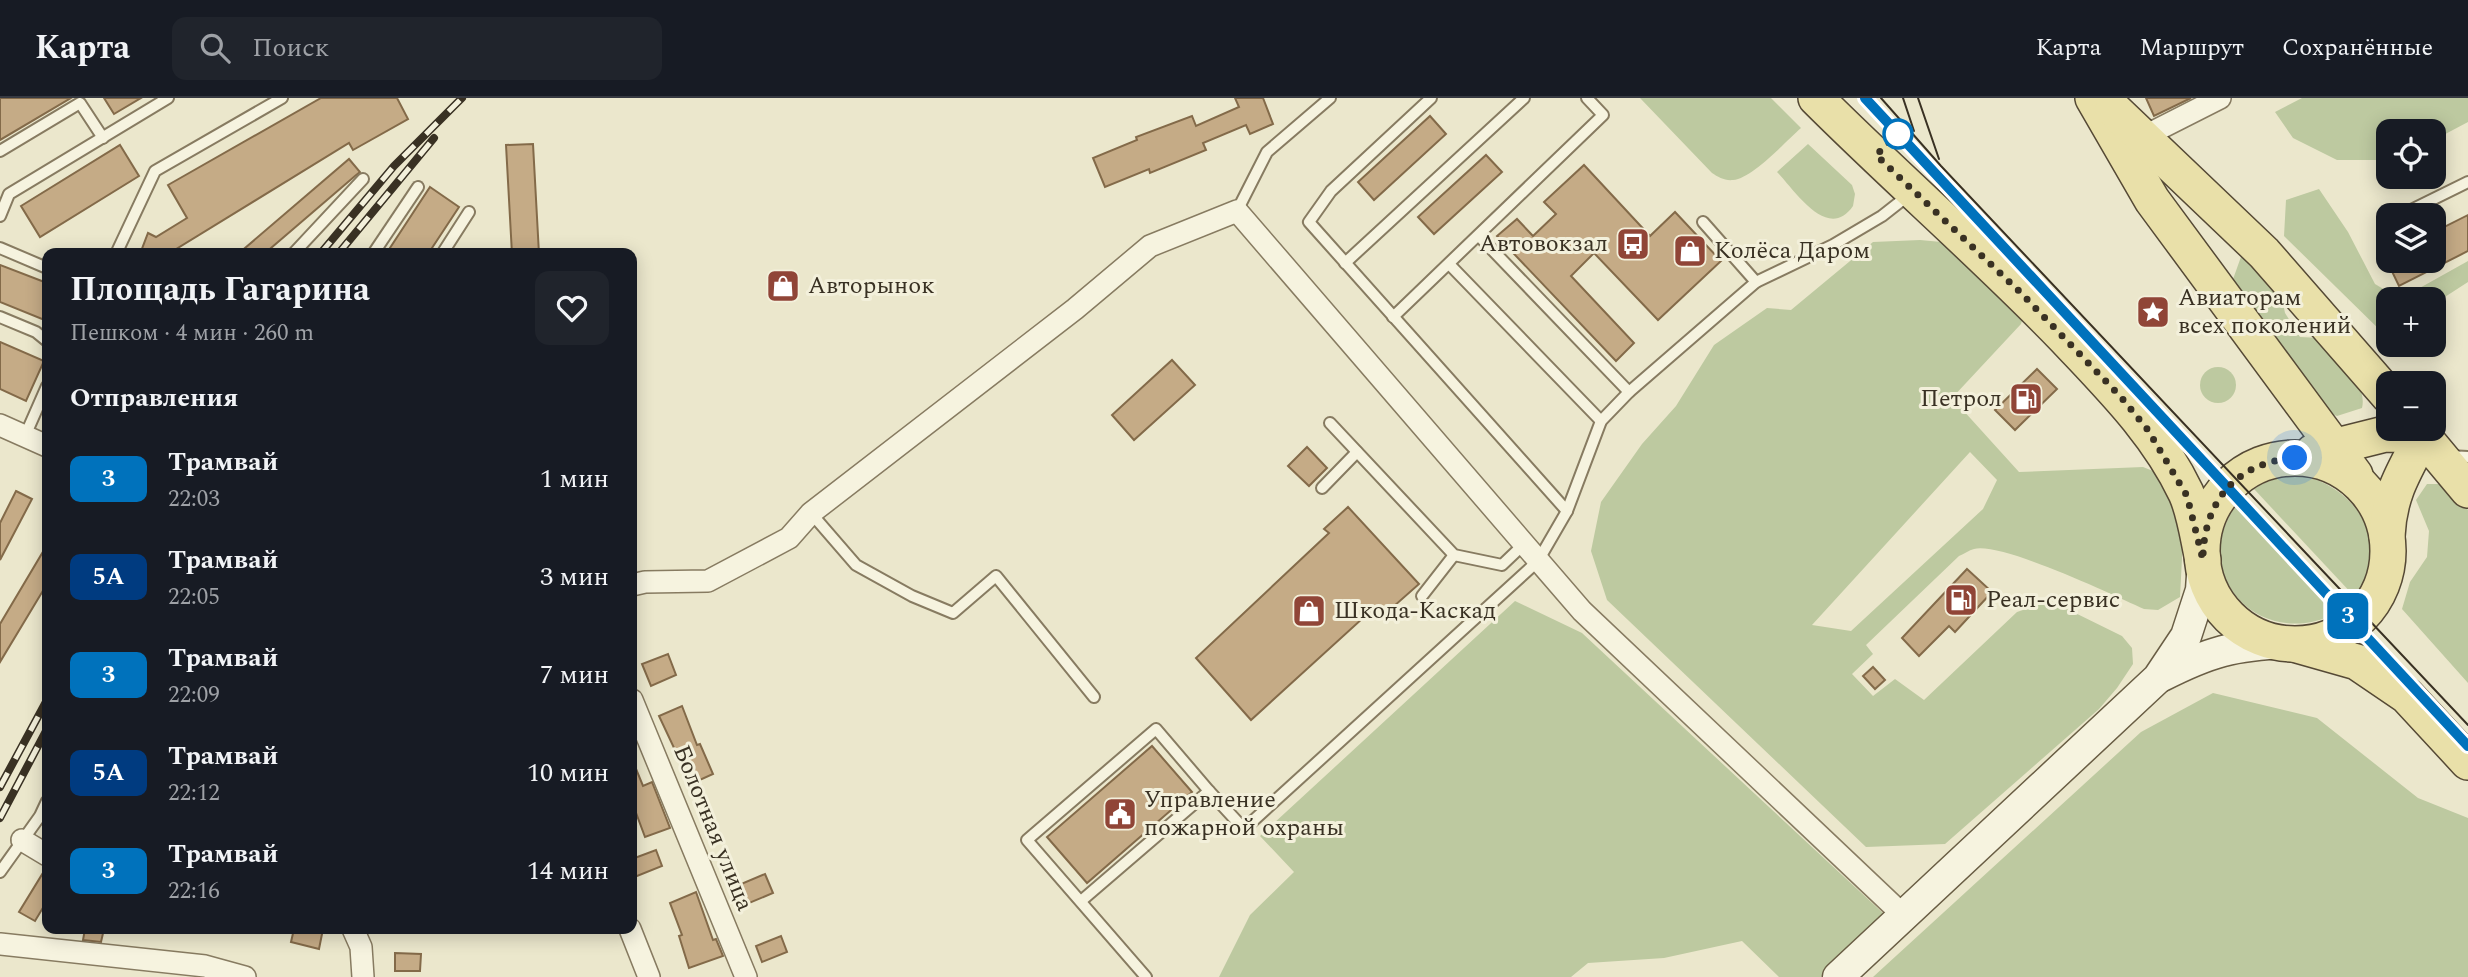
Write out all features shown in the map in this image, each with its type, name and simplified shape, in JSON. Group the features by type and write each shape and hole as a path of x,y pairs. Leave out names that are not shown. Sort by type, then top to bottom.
{"main road":[{"path":"1816,98 2020,292 2121,397 2148,430 2187,496 2212,591 2228,614 2257,635 2357,662 2407,696 2468,762"},
{"path":"2093,98 2152,200 2368,492 2381,513 2387,536"},
{"path":"2102,98 2264,253 2376,381"},
{"path":"1838,977 2158,678 2186,636 2201,590 2206,524 2224,491 2237,479 2261,464 2385,435 2437,444 2468,490"},
{"path":"2158,678 2197,658 2225,648 2255,644 2307,643 2330,637 2346,628 2367,610 2383,583 2389,556 2388,510 2393,494 2437,444"},
{"path":"2295,458 2317,460 2338,468 2368,492"}],"street":[{"path":"2141,138 2220,98"},
{"path":"637,584 708,581 789,538 811,513 1075,309 1150,246 1237,211 1582,611 1903,915"},
{"path":"0,425 42,444"},
{"name":"Болотная улица","path":"637,712 746,977"},
{"path":"23,840 42,852"},
{"path":"355,934 361,947 363,977"},
{"path":"632,934 649,977"},
{"path":"0,944 205,966 245,977"}],"lane":[{"path":"0,216 9,194 168,98"},
{"path":"119,248 155,171 282,98"},
{"path":"1237,211 1267,152 1330,98"},
{"path":"1431,98 1331,191 1309,222 1567,511"},
{"path":"1345,263 1524,98"},
{"path":"1393,317 1603,115 1587,98"},
{"path":"0,151 80,103 103,138"},
{"path":"299,248 363,179"},
{"path":"2425,203 2468,182"},
{"path":"377,248 418,187"},
{"path":"1146,977 1027,840 1156,729 1244,829 1538,561 1567,511 1601,421 1629,392 1756,282 1833,245 1882,216 1914,191"},
{"path":"446,248 470,212"},
{"path":"1703,222 1756,282"},
{"path":"1479,236 1629,392"},
{"path":"0,248 42,266"},
{"path":"1450,264 1601,421"},
{"path":"0,317 42,337"},
{"path":"25,436 42,397"},
{"path":"1329,423 1454,555 1502,565 1524,544"},
{"path":"1322,488 1357,452"},
{"path":"811,513 856,565 912,596 953,613 996,576 1094,697"},
{"path":"1422,596 1454,555"},
{"path":"1080,901 1209,791"},
{"path":"0,872 42,812"}],"green space":[{"path":"1640,98 1771,98 1801,128 1750,173 1741,178 1727,180 1712,173"},
{"path":"2302,98 2468,98 2468,122 2446,134 2446,119 2376,119 2376,160 2337,160 2293,138 2275,112"},
{"path":"1808,144 1852,185 1855,194 1853,206 1843,216 1833,219 1813,210 1777,172"},
{"path":"2319,189 2348,232 2375,284 2380,287 2376,287 2376,326 2284,236 2286,200"},
{"path":"1920,240 1952,243 2025,311 2021,324 1952,398 2019,472 2143,467 2168,477 2184,520 2180,597 2158,610 2144,609 2084,582 2008,553 1974,549 1959,556 1866,645 1873,654 1852,674 1873,696 1895,679 1924,700 2017,612 2041,604 2061,606 2122,636 2132,648 2133,664 2099,709 1945,844 1866,847 1607,600 1591,551 1601,502 1642,444 1676,406 1714,345 1767,308 1791,310 1873,242","holes":["1970,452 1997,480 1983,509 1851,631 1812,625"]},
{"path":"2242,254 2280,288 2285,313 2300,337 2321,338 2343,361 2360,388 2362,408 2337,416 2320,409 2232,282"},
{"path":"2468,261 2468,282 2446,296 2446,287 2421,287"},
{"path":"2218,367 2231,372 2236,385 2231,398 2218,403 2205,398 2200,385 2205,372"},
{"path":"2302,476 2322,482 2340,493 2354,506 2364,522 2370,540 2370,559 2365,578 2354,596 2254,489 2277,479"},
{"path":"2427,484 2447,484 2468,510 2468,683 2402,609 2410,582 2427,557 2429,531 2416,500"},
{"path":"2236,505 2337,613 2309,622 2282,623 2259,615 2240,600 2226,581 2220,557 2223,532"},
{"path":"1515,601 1582,633 1885,915 1821,977 1779,977 1742,941 1664,958 1588,963 1571,977 1219,977 1250,915 1294,872 1260,836"},
{"path":"2213,693 2317,718 2418,798 2468,818 2468,977 1873,977 2141,732"}],"building":[{"path":"0,98 71,98 0,140"},
{"path":"104,98 141,98 114,114"},
{"path":"321,98 397,98 408,119 353,150 349,143 178,248 142,248 148,233 156,237 187,218 168,185"},
{"path":"1235,98 1263,98 1273,124 1250,134 1246,125 1203,143 1206,150 1150,173 1149,169 1105,187 1093,158 1137,140 1136,137 1192,116 1196,126 1239,107"},
{"path":"2146,98 2191,98 2154,116"},
{"path":"1430,116 1446,134 1374,200 1358,182"},
{"path":"533,144 539,248 512,248 506,145"},
{"path":"120,145 139,176 40,237 21,206"},
{"path":"1486,155 1502,172 1434,234 1418,217"},
{"path":"349,159 360,172 271,248 245,248"},
{"name":"Автовокзал","path":"1584,165 1650,236 1675,212 1721,261 1658,320 1594,253 1571,276 1634,343 1616,361 1497,236 1517,219 1533,236 1556,214 1544,202"},
{"path":"430,187 459,207 432,248 390,248"},
{"path":"2468,215 2468,251 2446,262 2446,226"},
{"path":"0,265 42,281 42,319 0,302"},
{"path":"2393,273 2425,273 2399,286"},
{"path":"0,342 42,360 26,401 0,389"},
{"path":"1172,360 1195,385 1134,440 1112,415"},
{"name":"Петрол","path":"2037,369 2057,389 2015,430 1995,410"},
{"path":"1307,447 1327,468 1309,486 1288,466"},
{"path":"16,491 32,499 0,560 0,523"},
{"name":"Шкода-Каскад","path":"1348,507 1419,584 1384,615 1375,607 1251,720 1196,658 1329,533 1324,529"},
{"path":"42,553 42,592 0,662 0,624"},
{"name":"Реал-сервис","path":"1967,569 1992,592 1955,632 1949,626 1919,656 1902,638"},
{"path":"668,654 676,675 651,686 642,664"},
{"path":"1873,667 1885,680 1875,689 1863,676"},
{"path":"682,706 697,745 700,744 713,774 691,784 659,716"},
{"name":"Управление пожарной охраны","path":"1152,746 1192,792 1087,883 1047,837"},
{"path":"637,771 643,786 652,782 670,828 645,837 637,815"},
{"path":"656,850 662,866 637,876 637,857"},
{"path":"765,874 773,893 742,906 734,887"},
{"path":"42,875 42,909 35,921 19,912"},
{"path":"696,892 713,940 716,939 723,956 689,968 679,936 682,935 670,903"},
{"path":"84,934 103,934 101,942 83,940"},
{"path":"293,934 322,934 319,949 291,942"},
{"path":"781,936 787,952 762,962 756,946"},
{"path":"395,953 421,954 420,971 395,971"}],"tram line":[{"path":"1865,98 2468,746"},
{"name":"3","path":"1865,98 2468,746"},
{"path":"1881,98 1941,166 2468,725"},
{"path":"1903,98 1914,131"},
{"path":"1918,98 1939,159"}],"railway":[{"path":"325,248 394,166 462,98"},
{"path":"343,248 434,138"},
{"path":"0,787 42,709"},
{"path":"0,818 42,738"}],"place":[{"name":"Автовокзал","path":"1633,244"},
{"name":"Колёса Даром","path":"1690,251"},
{"name":"Авторынок","path":"783,286"},
{"name":"Авиаторам всех поколений","path":"2153,312"},
{"name":"Петрол","path":"2026,399"},
{"name":"Реал-сервис","path":"1961,600"},
{"name":"Шкода-Каскад","path":"1309,611"},
{"name":"Управление пожарной охраны","path":"1120,814"}],"route":[{"path":"1898,134 1876,155 2020,292 2121,397 2148,430 2187,496 2203,560 2206,524 2224,491 2249,470 2261,464 2295,458"}]}
